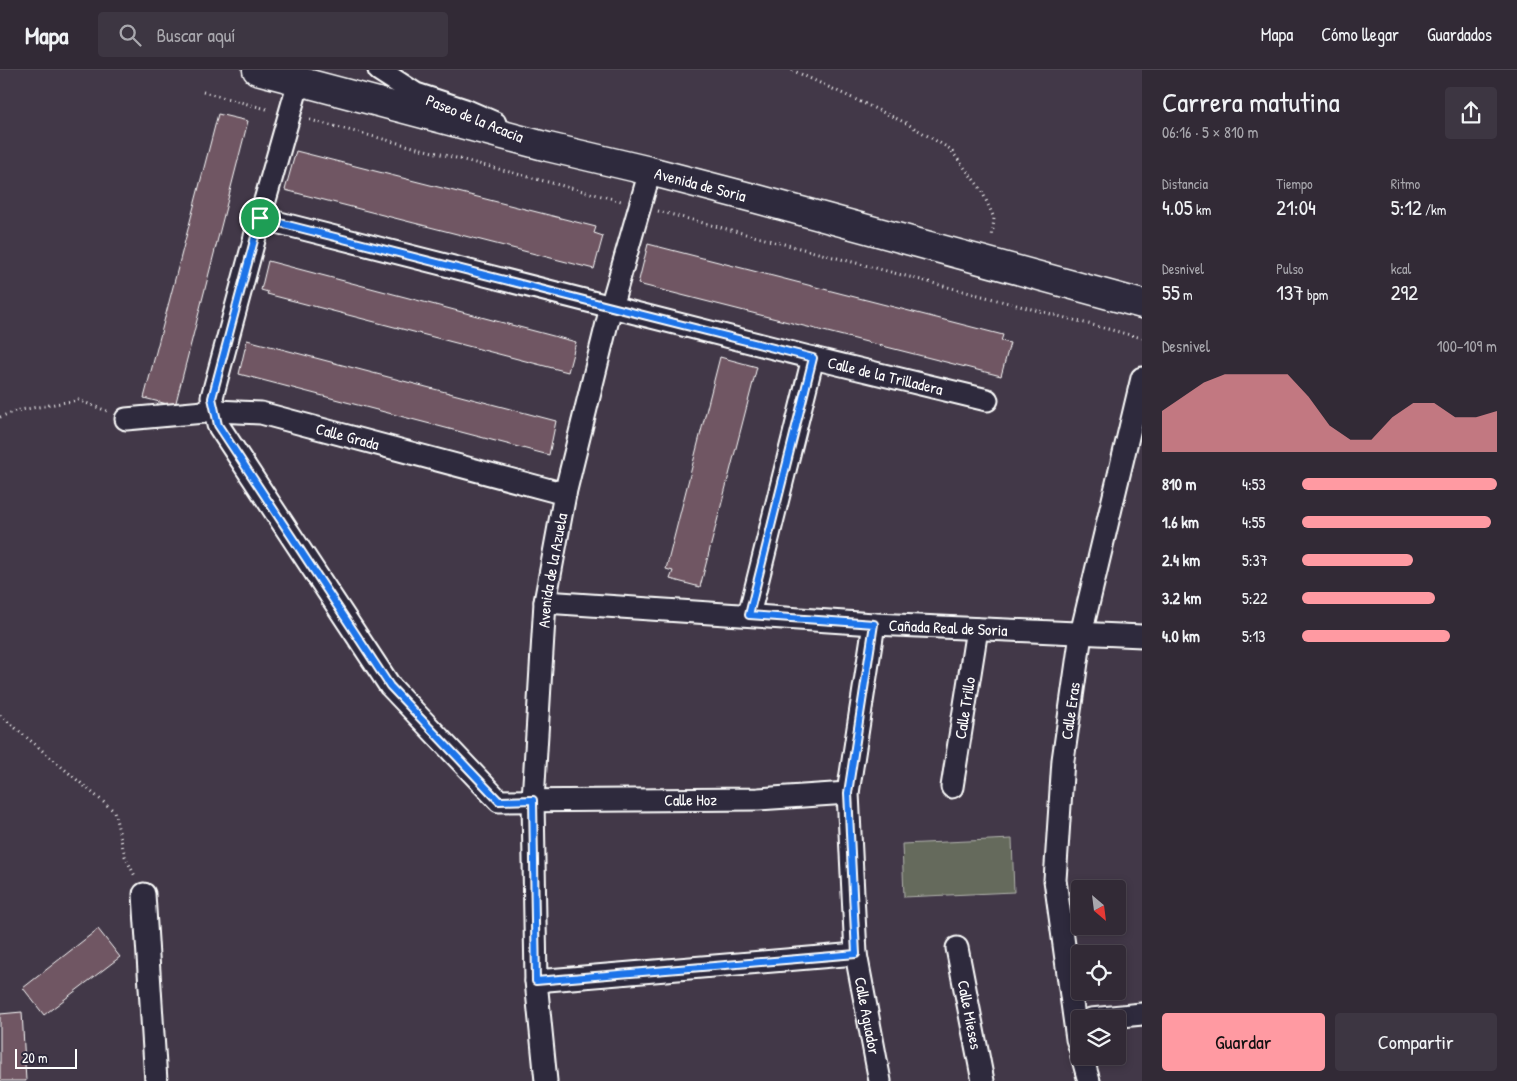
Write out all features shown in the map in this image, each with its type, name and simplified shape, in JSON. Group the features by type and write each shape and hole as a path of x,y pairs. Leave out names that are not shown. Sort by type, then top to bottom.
{"main road":[{"name":"Avenida de Soria","path":"257,70 548,147 650,171 1142,304"}],"street":[{"name":"Paseo de la Acacia","path":"379,70 416,94 465,110 548,147"},
{"path":"215,411 212,398 299,81"},
{"name":"Avenida de la Azuela","path":"546,1081 536,981 533,800 545,602 565,494 611,307 650,171"},
{"name":"Calle de la Trilladera","path":"260,218 813,358 987,400"},
{"path":"749,615 813,358"},
{"name":"Calle Eras","path":"1080,1010 1055,880 1062,760 1081,634 1142,378"},
{"name":"Calle Grada","path":"126,419 215,411 262,413 565,494"},
{"name":"Calle Hoz","path":"215,411 218,425 390,686 499,801 758,799 848,793"},
{"name":"Cañada Real de Soria","path":"545,602 874,624 1142,636"},
{"name":"Calle Aguador","path":"874,624 848,793 856,954 880,1081"},
{"name":"Calle Trillo","path":"952,787 976,628"},
{"path":"144,894 156,1081"},
{"name":"Calle Mieses","path":"957,948 983,1081"},
{"path":"536,981 856,954"},
{"path":"1126,1016 1142,1014"},
{"path":"1085,1065 1090,1081"}],"path":[{"path":"792,70 906,123 950,149 981,189 994,218 990,263"},
{"path":"203,92 278,112"},
{"path":"310,120 628,203"},
{"path":"650,208 1142,338"},
{"path":"0,417 15,411 78,400 126,419"},
{"path":"0,715 114,810 125,856 144,894"}],"green space":[{"path":"1012,839 1014,892 904,897 902,844"}],"building":[{"path":"218,114 248,121 175,406 144,398"},
{"path":"296,151 596,227 594,233 603,236 594,269 285,190"},
{"path":"648,244 1003,335 1001,341 1010,343 1001,376 638,284"},
{"path":"268,261 576,342 568,372 267,294 268,292 261,290"},
{"path":"247,340 556,421 549,455 239,374"},
{"path":"720,357 757,367 700,587 670,579 673,571 666,569"},
{"path":"98,929 120,957 44,1015 23,988"},
{"path":"22,1012 26,1081 0,1081 0,1014"}],"route":[{"path":"260,218 813,358 749,615 874,624 848,793 856,954 536,981 533,800 499,801 390,686 218,425 212,398 260,218"}]}
